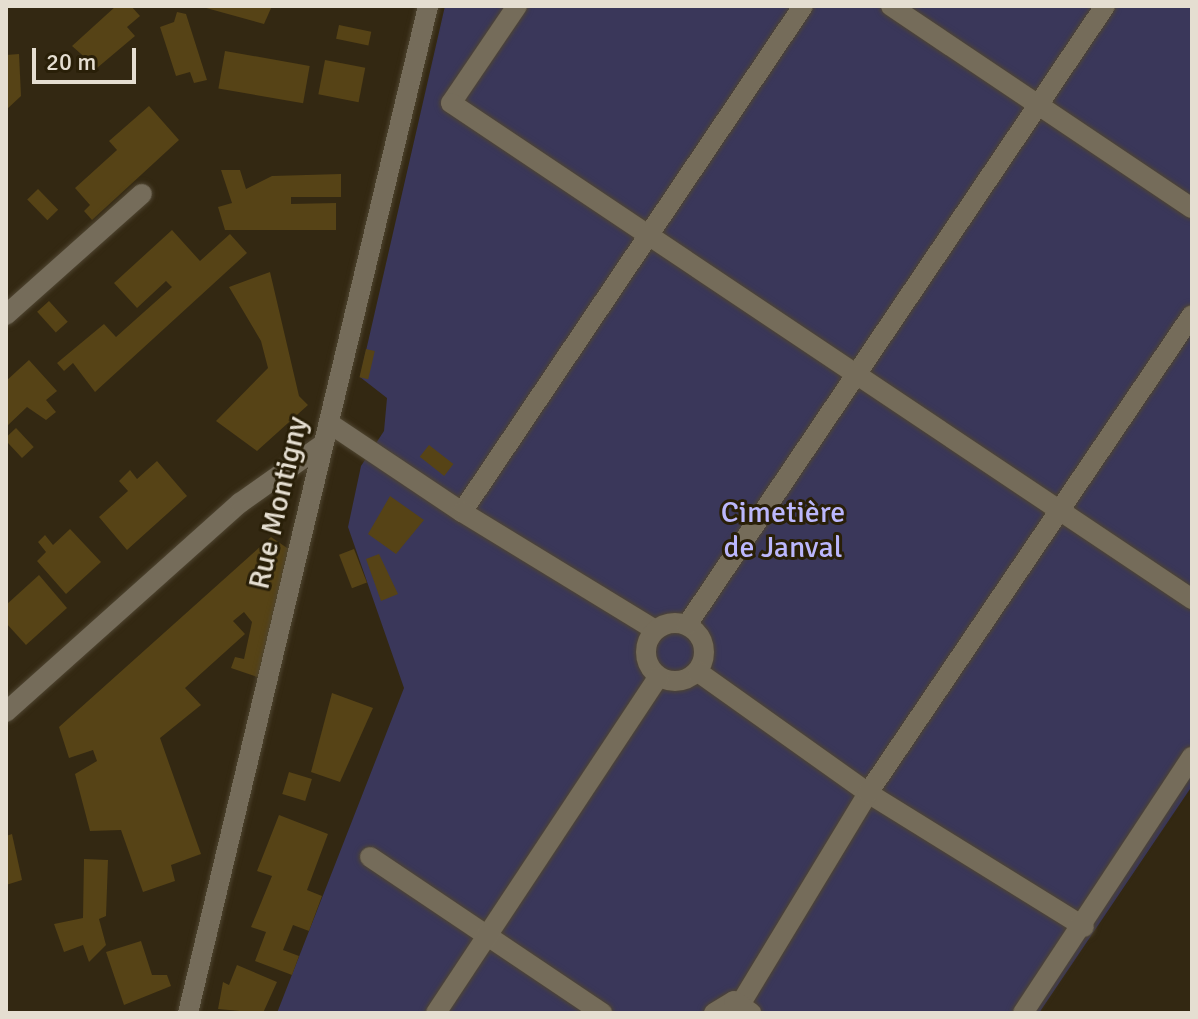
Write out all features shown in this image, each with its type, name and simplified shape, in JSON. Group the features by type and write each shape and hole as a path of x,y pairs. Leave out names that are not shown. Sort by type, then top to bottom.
{"street":[{"name":"Rue Montigny","path":"188,1013 428,6"},
{"path":"517,6 451,103 1192,599"},
{"path":"462,512 803,6"},
{"path":"891,6 1192,208"},
{"path":"329,423 462,512 655,630 687,625 1105,6"},
{"path":"6,315 142,194"},
{"path":"714,1013 726,1001 746,1008 868,793 1192,315"},
{"path":"6,712 240,503 322,445"},
{"path":"658,677 679,682 698,672 704,646 687,625"},
{"path":"655,630 645,648 658,677"},
{"path":"698,672 868,793 1084,927"},
{"path":"436,1013 658,677"},
{"path":"1023,1013 1084,927 1192,757"},
{"path":"370,857 602,1013"}],"green space":[{"name":"Cimetière de Janval","path":"445,6 1192,6 1192,786 1039,1013 277,1013 404,688 348,527 361,466 384,431 387,398 360,377"}],"building":[{"path":"116,6 131,6 140,16 127,27 135,36 97,68 72,46"},
{"path":"199,6 272,6 264,24"},
{"path":"177,12 186,14 207,80 194,83 190,72 176,76 160,27 174,22"},
{"path":"339,25 371,32 368,46 336,39"},
{"path":"225,51 310,66 303,103 218,88"},
{"path":"19,54 21,96 6,110 6,55"},
{"path":"325,60 365,68 359,102 318,94"},
{"path":"149,106 179,140 92,220 84,211 90,205 75,188 117,150 109,141"},
{"path":"221,170 240,170 246,189 272,176 341,174 341,197 291,197 291,204 336,203 336,230 225,230 218,207 232,203"},
{"path":"38,189 58,210 47,220 27,199"},
{"path":"172,230 200,261 230,234 247,253 95,392 73,363 64,371 57,363 104,324 116,337 172,287 166,281 137,308 114,283"},
{"path":"270,272 299,396 308,405 257,451 216,421 268,368 261,341 229,287"},
{"path":"49,301 68,322 56,333 37,312"},
{"path":"366,349 375,351 368,379 359,377"},
{"path":"29,360 57,391 46,400 56,412 46,420 27,407 6,427 6,381"},
{"path":"16,428 34,447 22,458 6,441"},
{"path":"429,445 453,464 444,476 420,457"},
{"path":"157,461 187,496 127,550 99,517 128,491 119,481 130,470 137,479"},
{"path":"390,496 424,520 396,554 368,534"},
{"path":"70,529 101,562 66,594 37,561 46,552 38,542 45,535 53,545"},
{"path":"271,537 290,550 260,678 231,668 235,657 244,659 252,622 244,612 233,621 245,634 185,688 201,705 160,738 201,854 171,865 175,881 143,892 121,830 90,831 75,774 97,761 93,750 69,758 59,727"},
{"path":"354,549 367,583 352,588 339,555"},
{"path":"379,554 398,594 381,601 366,559"},
{"path":"39,575 67,608 26,645 6,623 6,605"},
{"path":"332,693 373,708 340,782 311,772"},
{"path":"289,772 312,779 305,801 282,794"},
{"path":"279,815 328,834 307,890 322,896 309,931 293,925 283,950 299,956 292,975 255,961 266,932 251,927 272,876 257,871"},
{"path":"12,834 22,880 6,885 6,836"},
{"path":"84,859 108,860 106,916 99,919 106,945 89,962 83,945 64,952 54,924 83,918"},
{"path":"141,941 152,975 167,975 171,986 124,1005 106,952"},
{"path":"237,965 277,982 263,1013 218,1009 223,982 229,985"}]}
